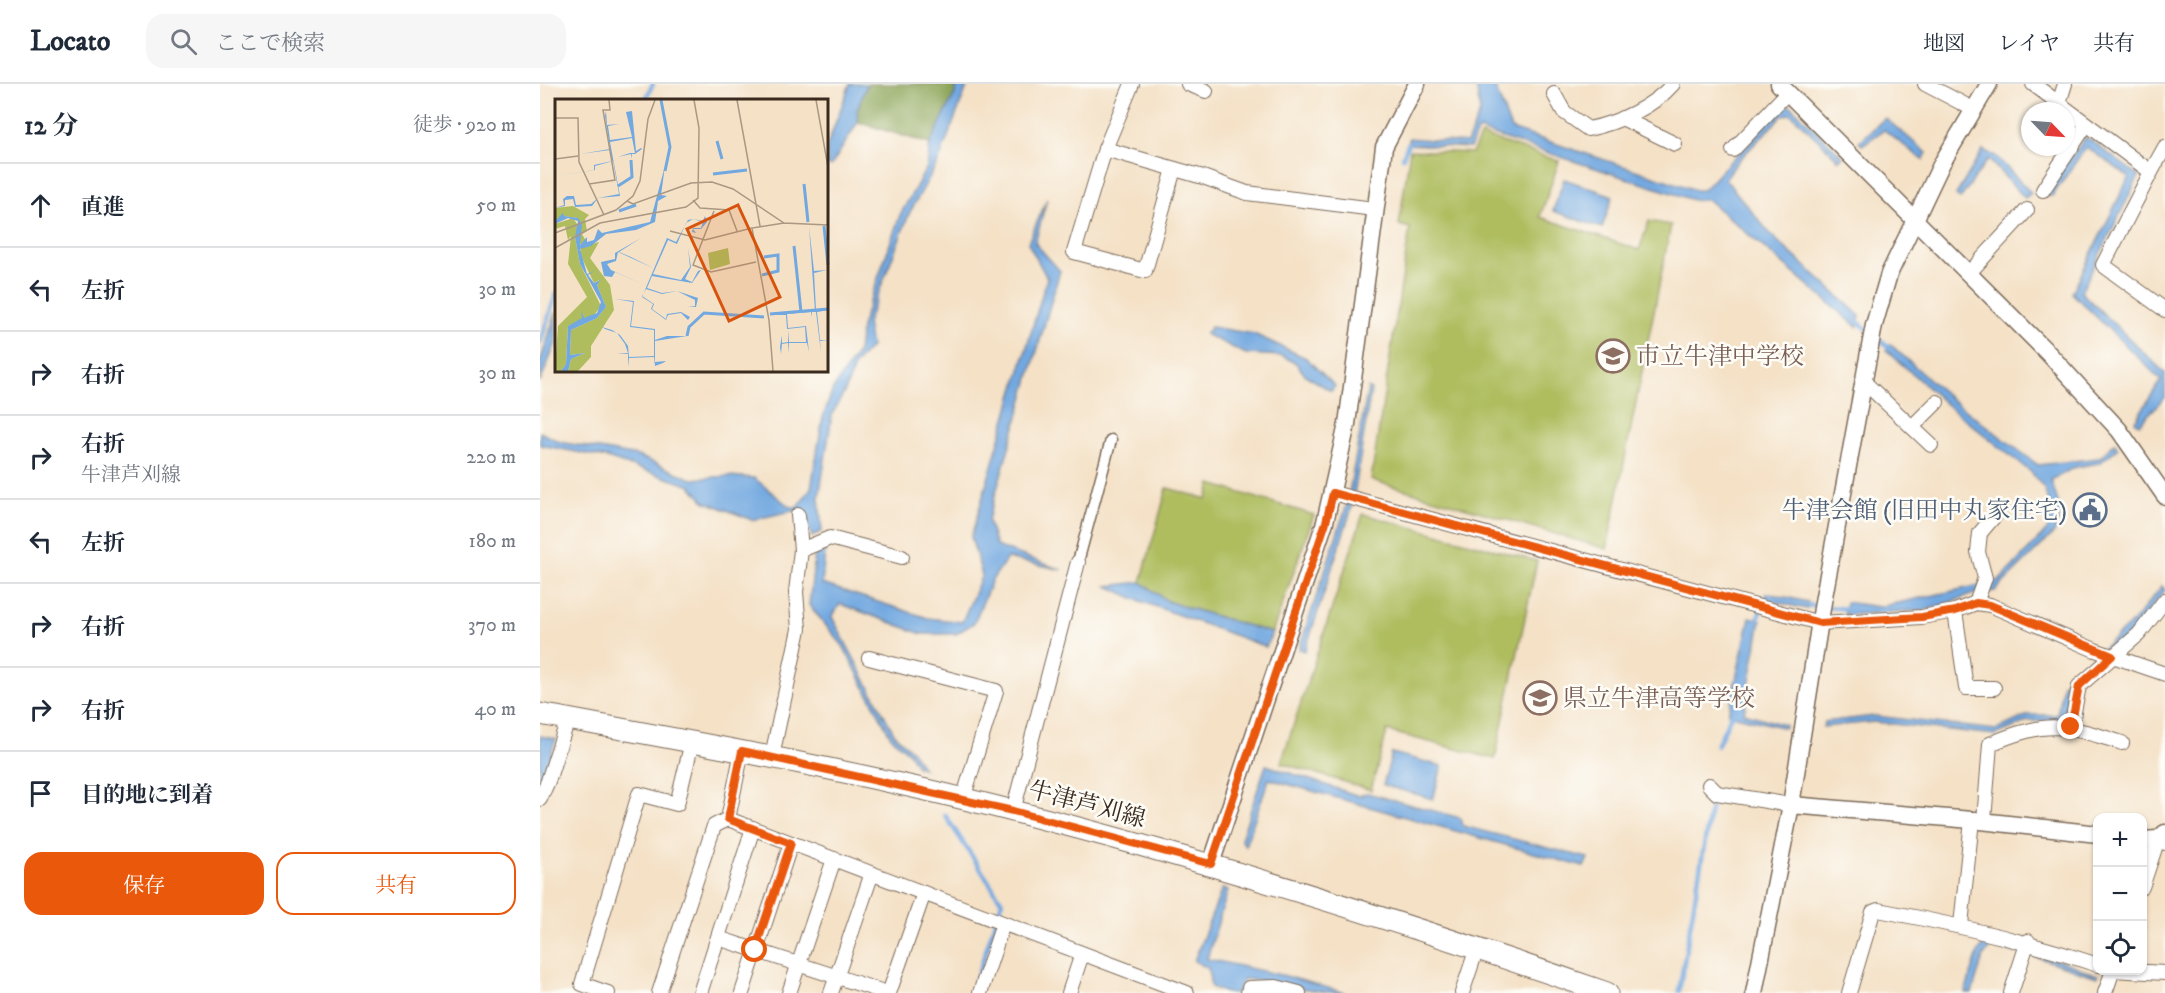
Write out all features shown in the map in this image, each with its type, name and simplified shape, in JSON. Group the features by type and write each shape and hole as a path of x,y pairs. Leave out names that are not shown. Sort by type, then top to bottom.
{"main road":[{"name":"牛津芦刈線","path":"540,714 772,756 1013,811 1211,864 1477,948 1607,993"}],"street":[{"path":"1132,84 1105,150 1074,252 1145,271 1174,169"},
{"path":"1188,84 1206,92"},
{"path":"1211,864 1326,522 1345,496 1351,402 1374,209 1384,147 1418,84"},
{"path":"1554,94 1564,112 1588,129 1622,118 1665,94 1673,84"},
{"path":"1925,84 1973,109"},
{"path":"1754,993 1791,805 1821,613 1872,333 1889,274 1973,109 1989,84"},
{"path":"2033,84 2058,102"},
{"path":"2059,102 2065,84"},
{"path":"1733,150 1783,88 1914,222 1968,273 2119,430 2165,496"},
{"path":"2075,116 2151,172"},
{"path":"1622,118 1675,144"},
{"path":"2043,190 2086,125"},
{"path":"2165,147 2103,265 2165,309"},
{"path":"1105,150 1174,169 1247,193 1374,209"},
{"path":"1968,273 2026,210"},
{"path":"1862,380 1931,446"},
{"path":"1912,427 1938,402"},
{"path":"1013,811 1111,440"},
{"path":"1345,496 1762,609 1922,617 1955,611 1976,603 1990,605 2095,650 2165,674"},
{"path":"1976,603 1985,578 1978,552 1980,533 1997,513"},
{"path":"772,756 799,629 796,592 801,550 798,515"},
{"path":"801,550 830,538 902,557"},
{"path":"2071,727 2079,686 2139,634 2165,600"},
{"path":"1955,611 1966,688 1994,688"},
{"path":"869,658 996,691 963,799"},
{"path":"540,798 548,781 568,719"},
{"path":"1961,925 1989,744 2027,729 2071,727 2122,742"},
{"path":"608,993 582,984 639,795 677,804 692,742"},
{"path":"728,819 742,751"},
{"path":"1709,785 1717,793 1791,805 1978,820 2093,834"},
{"path":"659,993 714,826 728,819 1082,954 1157,988 1187,993"},
{"path":"700,993 753,828"},
{"path":"2147,872 2158,839"},
{"path":"742,993 791,843"},
{"path":"789,993 834,859"},
{"path":"831,993 872,873"},
{"path":"718,938 888,993 924,893"},
{"path":"1849,993 1873,912 1878,910 1961,925 2028,942 2093,964"},
{"path":"980,993 998,922"},
{"path":"2011,993 2028,942"},
{"path":"1462,993 1477,948"},
{"path":"1069,993 1082,954"},
{"path":"2147,972 2165,973"},
{"path":"2105,993 2112,975"},
{"path":"1248,993 1249,988 1276,987 1299,993"}],"green space":[{"path":"867,84 956,84 956,91 930,144 858,122 857,110"},
{"path":"1481,135 1559,161 1540,217 1639,250 1649,221 1671,225 1607,549 1371,480 1410,228 1399,225 1410,150 1472,153"},
{"path":"1211,484 1314,515 1272,633 1169,602 1141,582 1167,488 1207,499"},
{"path":"1363,514 1537,561 1495,759 1387,731 1371,790 1281,763"}],"water":[{"path":"850,84 867,84 857,110 858,122 831,166 828,165 828,143"},
{"path":"956,84 968,84 939,160 909,214 867,323 871,347 855,364 846,389 832,415 819,498 822,531 812,537 802,512 792,511 752,520 704,501 691,486 607,458 540,445 540,432 560,442 638,456 692,479 729,476 754,478 790,507 798,507 811,488 823,417 833,389 858,351 861,327 900,215 927,167 930,144 956,91"},
{"path":"1476,84 1494,84 1511,129 1696,190 1703,190 1783,106 1791,106 1843,157 1839,160 1791,114 1783,115 1738,161 1725,179 1772,236 1860,316 1857,327 1708,200 1693,200 1478,130 1470,148 1408,144 1409,138 1467,143 1480,112"},
{"path":"1885,118 1927,153 1923,160 1884,130 1862,145 1859,142"},
{"path":"2086,137 2139,176 2081,292 2165,373 2165,398 2139,424 2135,421 2161,380 2072,293 2129,177 2086,147 2053,195 2047,197 2046,190 2072,156 2075,156 2075,152"},
{"path":"1983,150 1997,157 2031,193 2025,198 1988,159 1960,199 1956,195"},
{"path":"1564,179 1613,196 1602,228 1553,211"},
{"path":"1047,199 1035,243 1060,271 988,520 996,546 1062,570 1007,558 992,580 974,623 956,634 922,634 840,604 832,617 895,735 912,751 923,768 917,766 909,753 891,737 843,646 809,605 815,554 825,550 822,584 928,618 962,622 982,575 971,537 1047,278 1028,243"},
{"path":"555,315 555,345 540,382 540,362"},
{"path":"1211,327 1254,334 1306,358 1335,386 1331,391 1305,375 1296,363 1282,356 1246,354 1205,334"},
{"path":"1890,344 1951,399 2038,465 2099,458 2115,443 2118,448 2099,463 2076,467 2051,480 2061,512 2054,533 1995,591 1974,594 1927,610 1844,615 1846,602 1879,607 1999,581 2047,530 2052,513 2044,488 2032,473 1947,405 1886,350"},
{"path":"1368,388 1371,390 1352,507 1305,651 1299,649 1347,504"},
{"path":"1141,582 1169,602 1272,633 1266,647 1135,599 1107,586"},
{"path":"2162,586 2165,590 2139,625 2070,686 2062,720 2028,721 1996,735 1874,722 1823,727 1824,722 1875,716 1996,730 2028,715 2057,715 2063,683 2133,622"},
{"path":"1767,593 1808,602 1807,609 1762,599"},
{"path":"1750,617 1761,620 1744,713 1785,725 1785,728 1728,714"},
{"path":"540,736 556,739 540,785"},
{"path":"1392,753 1442,766 1433,799 1383,785"},
{"path":"1266,765 1359,796 1367,793 1461,818 1463,826 1588,858 1584,867 1269,779 1245,846 1241,839"},
{"path":"1222,889 1228,890 1207,959 1286,976 1346,993 1244,979 1237,993 1226,993 1211,987 1208,968 1194,961"},
{"path":"1993,942 2037,952 2098,975 2097,977 2030,955 1990,947 1983,957 1972,993 1965,993 1978,953 1984,944"}],"waterway":[{"path":"646,99 653,84"},
{"path":"1403,157 1408,144"},
{"path":"540,342 555,297"},
{"path":"1858,322 1870,331"},
{"path":"1876,337 1888,347"},
{"path":"1756,623 1765,600 1769,597"},
{"path":"1804,605 1849,609"},
{"path":"1717,746 1731,715 1735,714"},
{"path":"1679,991 1711,806"},
{"path":"945,815 1002,902 972,993"}],"place":[{"name":"市立牛津中学校","path":"1613,356"},
{"name":"牛津会館 (旧田中丸家住宅)","path":"2090,510"},
{"name":"県立牛津高等学校","path":"1540,698"}],"route":[{"path":"755,950 791,843 728,819 742,751 1013,811 1211,864 1326,522 1333,493 1820,623 1922,617 1955,611 1976,603 1990,605 2112,656 2079,686 2071,727"}]}
